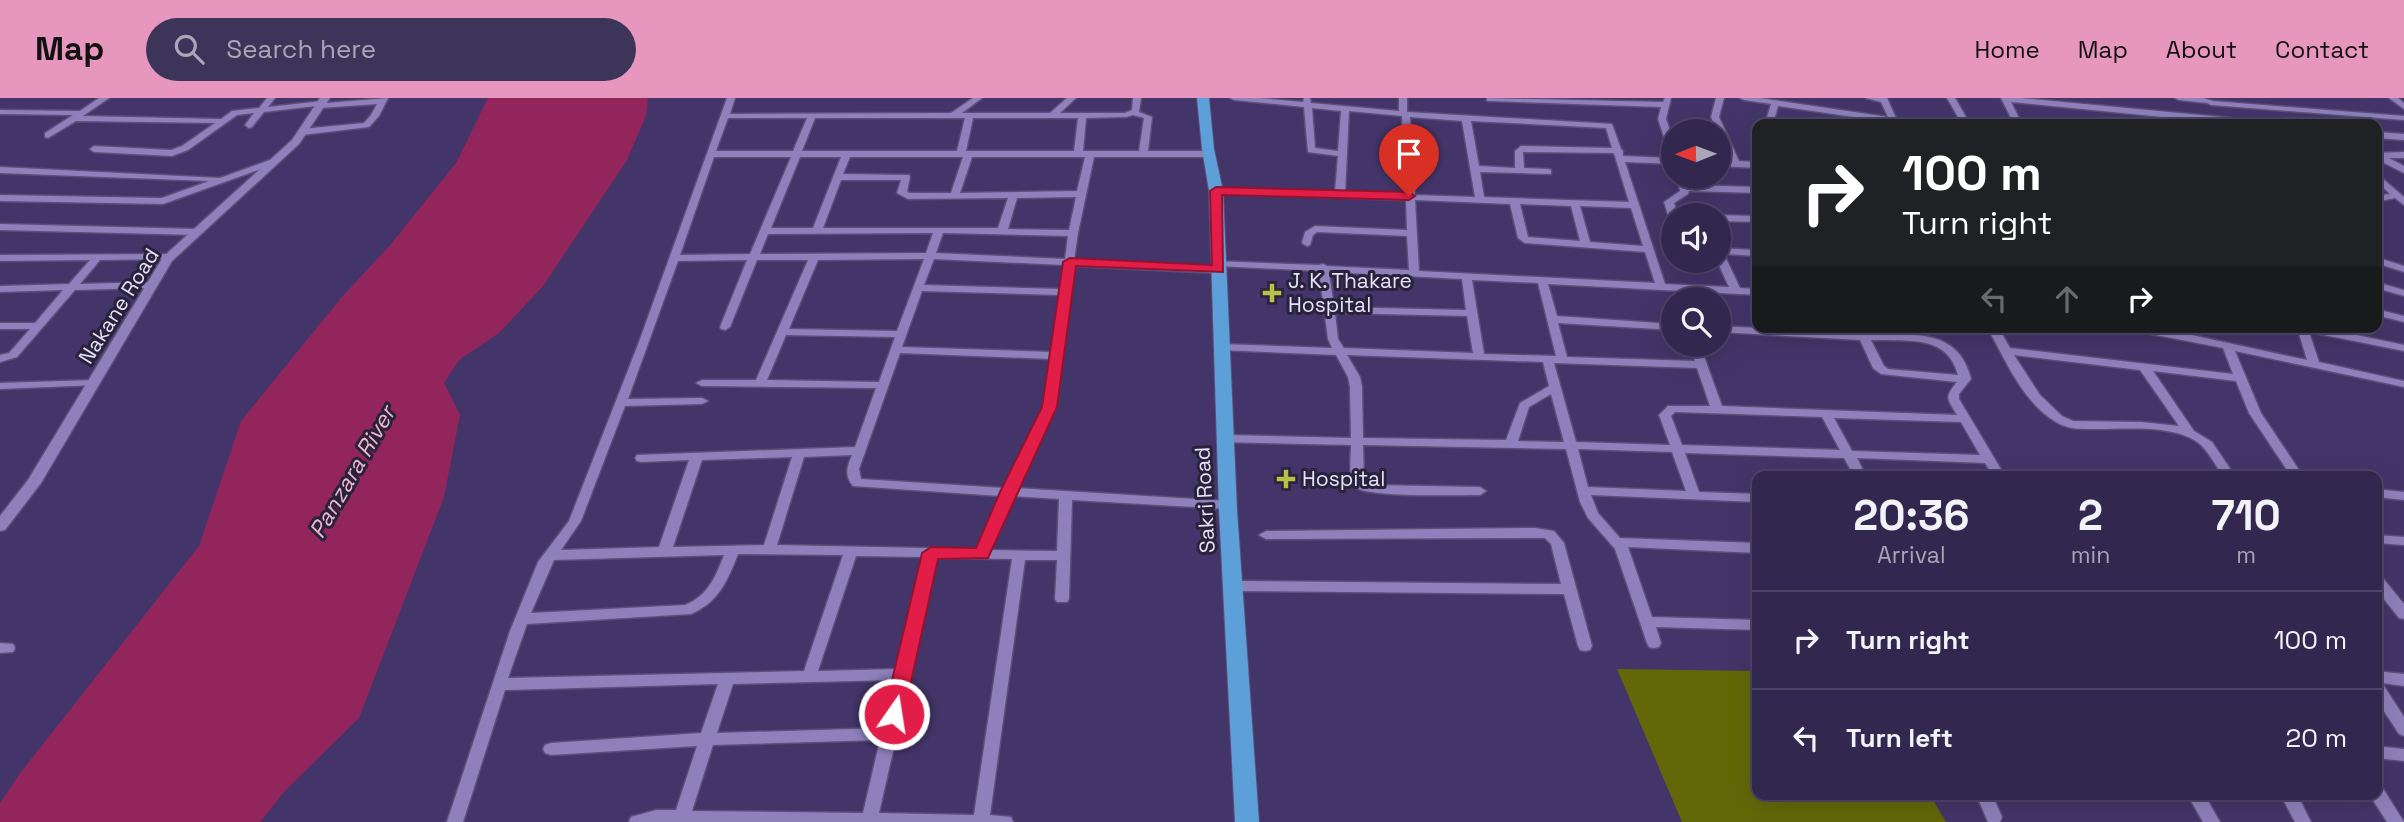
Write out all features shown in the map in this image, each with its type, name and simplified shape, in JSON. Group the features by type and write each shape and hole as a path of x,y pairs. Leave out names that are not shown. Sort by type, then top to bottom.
{"main road":[{"name":"Sakri Road","path":"1203,98 1215,183"},
{"name":"Sakri Road","path":"1215,98 1219,146 1215,183 1227,505 1247,822"}],"street":[{"path":"48,135 105,98"},
{"path":"249,125 271,98"},
{"path":"455,822 522,619 543,564 575,521 621,403 731,98"},
{"path":"954,115 978,98"},
{"path":"1052,115 1072,98"},
{"path":"1134,113 1137,98"},
{"path":"674,258 932,256 1070,262 1323,267 1661,287 1609,127 1466,119 1345,109 1307,102 1234,98"},
{"path":"1403,98 1414,272"},
{"path":"1493,121 1490,98 1667,101 1662,119"},
{"path":"1720,98 1715,117 1736,164"},
{"path":"1744,98 1885,119"},
{"path":"1870,98 1884,99 1892,119"},
{"path":"1951,98 1963,119"},
{"path":"2179,98 2404,118"},
{"path":"2254,98 2265,107"},
{"path":"2393,98 2404,107"},
{"path":"94,149 172,153 186,148 235,113 322,102 383,99 375,116 366,125 302,132"},
{"path":"2005,99 2196,119"},
{"path":"2005,99 2015,119"},
{"path":"1564,100 1573,124"},
{"path":"2209,101 2229,119"},
{"name":"Nakane Road","path":"0,526 34,483 169,257 275,161 302,132 322,102"},
{"path":"1307,102 1311,150 1342,154"},
{"path":"1771,119 1775,103"},
{"path":"1340,193 1345,109"},
{"path":"2316,111 2326,119"},
{"path":"0,112 221,121"},
{"path":"724,116 1134,113 1149,117 1143,153"},
{"path":"954,196 965,153 970,115"},
{"path":"982,554 1008,492 1050,407 1073,233 1082,194 1082,115"},
{"path":"725,327 812,116"},
{"path":"1466,119 1480,199"},
{"path":"2382,135 2404,137"},
{"path":"1520,171 1521,149 1661,160"},
{"path":"817,230 847,153"},
{"path":"710,154 1209,154"},
{"path":"2382,156 2404,155"},
{"path":"2382,159 2404,170"},
{"path":"0,198 155,202 275,161"},
{"path":"1731,164 1752,164"},
{"path":"1475,169 1548,172"},
{"path":"0,170 254,180"},
{"path":"839,177 902,176 906,178 903,195 1082,194"},
{"path":"2382,181 2399,195"},
{"path":"1215,183 1340,193 1636,205"},
{"path":"1670,203 1686,189"},
{"path":"1721,189 1752,190"},
{"path":"1002,231 1013,195"},
{"path":"1514,200 1524,238 1528,242 1650,249"},
{"path":"1575,203 1586,246"},
{"path":"1731,218 1752,219"},
{"path":"0,227 198,232"},
{"path":"1307,243 1308,234 1315,229 1412,233"},
{"path":"763,231 939,230 1073,233"},
{"path":"939,230 932,256 852,469 857,483 1227,505"},
{"path":"1731,252 1752,253"},
{"path":"760,384 815,256"},
{"path":"0,258 169,257"},
{"path":"0,359 13,355 69,287 97,258"},
{"path":"2382,262 2404,269"},
{"path":"1323,267 1328,310 1338,350 1354,377 1358,441 1356,476 1360,485 1367,488 1480,491"},
{"path":"1728,273 1736,291"},
{"path":"1466,275 1479,357"},
{"path":"1542,280 1563,361"},
{"path":"0,289 151,285"},
{"path":"2382,287 2404,293"},
{"path":"920,288 1065,292"},
{"path":"1731,291 1752,292"},
{"path":"1328,310 1472,313"},
{"path":"2382,314 2404,319"},
{"path":"1551,319 1661,326"},
{"path":"0,326 37,326"},
{"path":"1731,329 1752,330"},
{"path":"782,332 903,334"},
{"path":"1862,333 1879,368 1885,372 1965,379"},
{"path":"1868,333 1945,344 1953,350 1965,379 1965,383 1953,394 1953,399 1996,471"},
{"path":"1996,333 2039,403 2061,422 2071,425 2164,428 2189,432 2205,441 2226,471"},
{"path":"2176,333 2399,383 2404,395"},
{"path":"2304,333 2314,365"},
{"path":"2331,333 2404,348"},
{"path":"2227,345 2255,413 2294,471"},
{"path":"1222,347 1702,365"},
{"path":"897,350 1057,356"},
{"path":"2007,351 2241,378"},
{"path":"1699,357 1717,408"},
{"path":"1548,360 1583,491 1593,515 1617,542 1654,643"},
{"path":"2144,367 2189,432"},
{"path":"0,386 93,383"},
{"path":"702,383 884,385"},
{"path":"1511,444 1524,405 1555,387"},
{"path":"621,403 702,401"},
{"path":"1694,495 1665,415 1666,411 1678,407 1965,419"},
{"path":"1826,413 1857,471"},
{"path":"1225,439 1511,444 1989,459"},
{"path":"641,458 859,451"},
{"path":"769,549 799,453"},
{"path":"665,550 697,456"},
{"path":"1583,491 1752,498"},
{"path":"2382,494 2404,496"},
{"path":"1062,599 1066,495"},
{"path":"1266,535 1549,534 1557,543 1585,646"},
{"path":"2382,539 2404,541"},
{"path":"1617,542 1752,548"},
{"path":"522,619 686,610 700,606 718,586 733,549"},
{"path":"551,555 769,549 1063,556"},
{"path":"809,677 851,551"},
{"path":"870,819 931,553"},
{"path":"981,821 1019,555"},
{"path":"1232,586 1569,589"},
{"path":"2382,592 2404,594"},
{"path":"2382,592 2404,614"},
{"path":"1647,622 1752,625"},
{"path":"501,684 903,674"},
{"path":"682,817 727,678"},
{"path":"2382,678 2404,680"},
{"path":"2382,695 2404,730"},
{"path":"551,749 707,739 890,734"},
{"path":"2382,753 2404,755"},
{"path":"1987,800 1994,817"},
{"path":"2199,800 2212,822"},
{"path":"2291,800 2303,822"},
{"path":"2381,800 2396,822"},
{"path":"637,822 656,817 682,817 1004,822"}],"shaded area":[{"path":"1617,669 1752,671 1752,800 1933,800 1946,822 1682,822"}],"water":[{"name":"Panzara River","path":"488,98 648,98 646,116 627,160 543,286 499,333 459,360 444,383 460,415 444,497 359,718 284,792 260,822 0,822 0,803 21,772 199,546 241,421 456,163"}],"place":[{"name":"J. K. Thakare Hospital","path":"1272,293"},
{"name":"Hospital","path":"1286,479"}],"route":[{"path":"894,714 931,553 982,554 1008,492 1050,407 1070,262 1219,270 1216,191 1409,196"}]}
